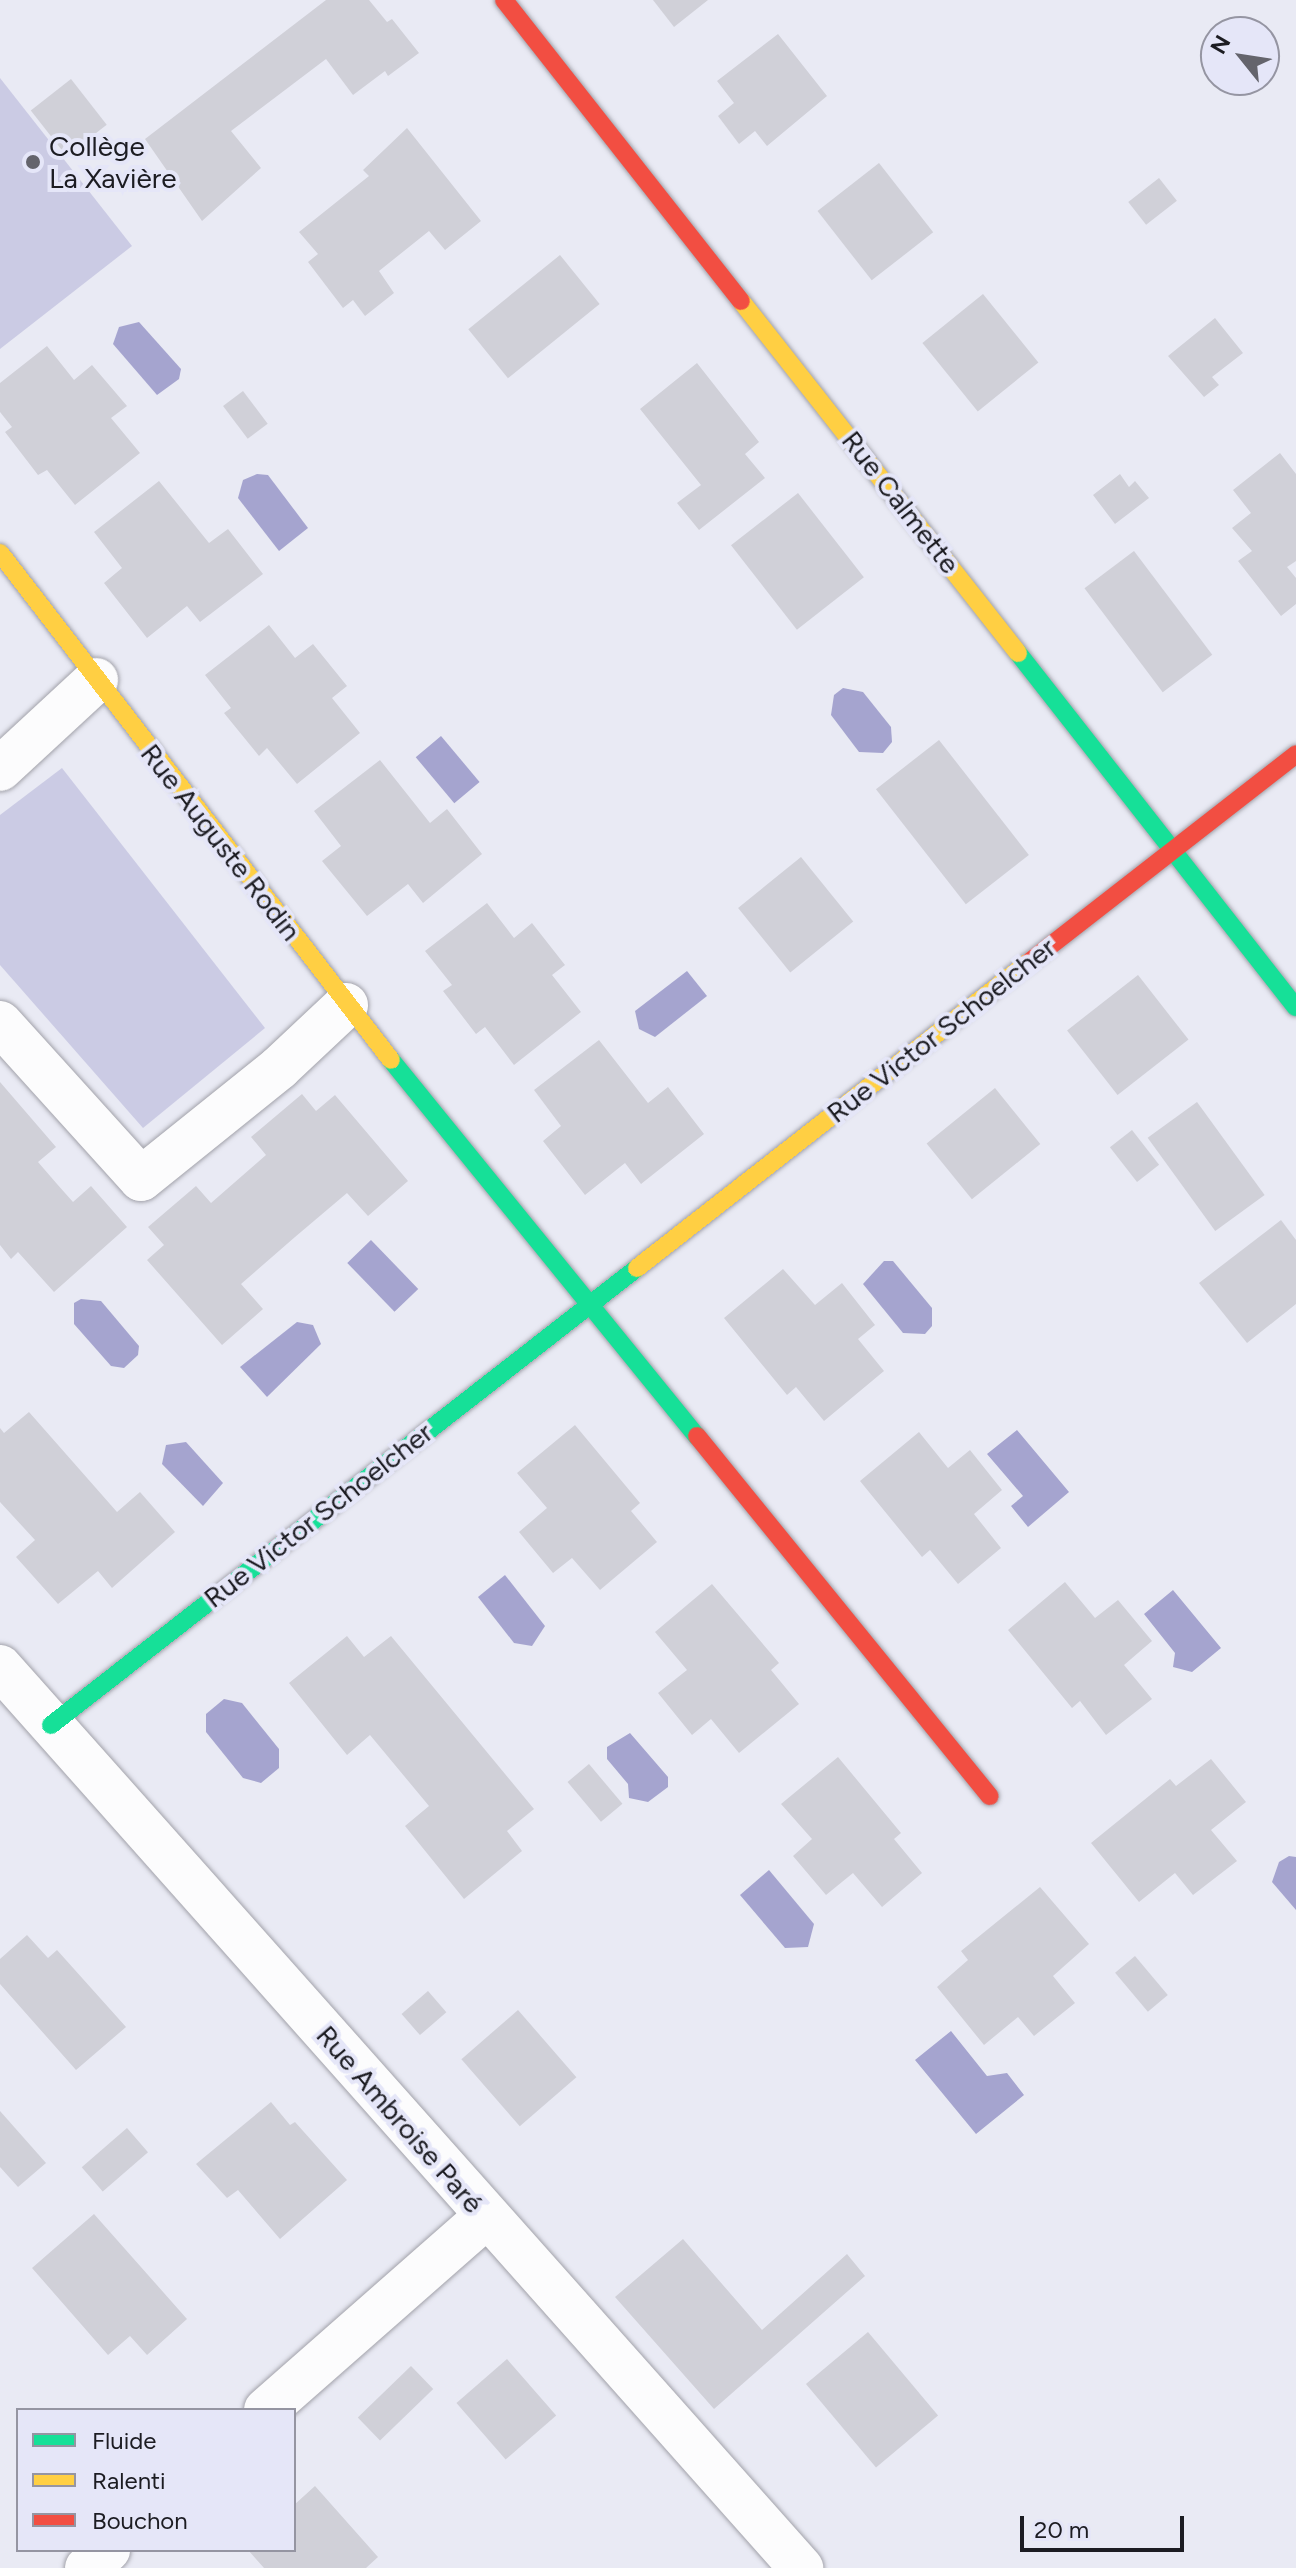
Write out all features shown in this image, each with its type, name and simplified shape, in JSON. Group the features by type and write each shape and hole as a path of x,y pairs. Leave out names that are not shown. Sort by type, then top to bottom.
{"street":[{"name":"Rue Calmette","path":"504,0 1175,848 1296,1007"},
{"name":"Rue Auguste Rodin","path":"0,553 346,1005 585,1305"},
{"path":"0,769 96,680"},
{"name":"Rue Victor Schoelcher","path":"51,1725 585,1305 1296,754"},
{"path":"0,1023 141,1179 279,1068 346,1005"},
{"path":"585,1305 990,1796"},
{"name":"Rue Ambroise Paré","path":"0,1667 801,2568"},
{"path":"268,2408 486,2217"},
{"path":"87,2568 106,2552"}],"shaded area":[{"name":"Collège La Xavière","path":"0,78 132,246 0,349"},
{"path":"62,768 265,1028 143,1128 0,965 0,815"}],"water":[{"path":"139,322 181,369 179,379 157,395 113,344 119,327"},
{"path":"257,474 268,475 308,528 279,551 238,498 243,480"},
{"path":"843,688 863,692 891,727 892,742 883,753 859,752 831,715 834,695"},
{"path":"441,736 480,782 454,803 416,757"},
{"path":"687,971 707,996 655,1037 639,1029 635,1011"},
{"path":"371,1240 418,1289 394,1312 347,1263"},
{"path":"884,1261 893,1261 932,1308 932,1326 925,1334 903,1333 863,1284"},
{"path":"81,1299 101,1301 139,1346 138,1355 124,1368 111,1366 74,1324 74,1303"},
{"path":"297,1322 313,1325 321,1344 267,1397 240,1367"},
{"path":"1017,1430 1069,1492 1028,1527 1011,1506 1023,1496 987,1454"},
{"path":"186,1442 223,1483 203,1506 162,1464 166,1445"},
{"path":"505,1575 545,1626 532,1646 514,1643 478,1597"},
{"path":"1173,1590 1221,1648 1192,1672 1173,1667 1175,1653 1144,1614"},
{"path":"224,1699 242,1703 279,1749 279,1768 261,1783 243,1778 206,1732 206,1714"},
{"path":"630,1733 668,1777 668,1787 648,1802 629,1798 628,1784 607,1759 607,1747"},
{"path":"1289,1856 1296,1857 1296,1910 1272,1882 1279,1862"},
{"path":"769,1870 814,1924 808,1947 785,1948 740,1895"},
{"path":"951,2031 987,2076 1007,2073 1024,2095 976,2134 915,2060"}],"building":[{"path":"326,0 369,0 387,22 392,19 419,53 388,76 385,71 353,95 326,59 231,131 261,168 202,221 145,139"},
{"path":"653,0 708,0 674,27"},
{"path":"778,34 827,96 767,146 755,131 739,144 718,116 734,103 717,81"},
{"path":"71,79 107,125 67,156 31,110"},
{"path":"407,128 481,221 445,250 429,231 379,271 394,293 365,316 353,300 343,308 308,262 318,254 299,232 369,176 363,170"},
{"path":"879,163 933,232 872,280 818,211"},
{"path":"1159,178 1177,201 1146,225 1128,202"},
{"path":"560,255 600,304 508,378 468,329"},
{"path":"983,294 1038,362 978,411 922,343"},
{"path":"1215,318 1243,353 1212,377 1219,385 1204,397 1168,356"},
{"path":"47,346 74,380 92,365 127,406 111,418 140,453 75,505 47,470 38,475 5,432 12,427 0,412 0,383"},
{"path":"697,363 759,442 745,454 765,478 699,530 677,503 701,485 640,409"},
{"path":"243,391 268,424 248,439 223,406"},
{"path":"1280,453 1296,474 1296,561 1287,567 1296,578 1296,604 1281,616 1238,561 1252,551 1232,528 1251,513 1233,490"},
{"path":"1120,474 1129,487 1135,481 1149,498 1115,524 1093,495"},
{"path":"159,481 209,543 228,529 263,574 200,622 187,606 147,638 104,583 122,568 94,532"},
{"path":"798,493 864,577 797,630 731,545"},
{"path":"1134,551 1212,655 1163,692 1084,588"},
{"path":"269,625 295,658 313,644 347,686 332,698 360,733 297,784 267,748 259,756 224,713 231,708 205,675"},
{"path":"939,740 1029,855 966,904 876,789"},
{"path":"380,760 430,823 447,809 482,854 423,903 408,884 367,916 322,861 341,846 314,811"},
{"path":"801,857 853,922 790,972 738,908"},
{"path":"487,903 514,938 532,923 565,965 552,975 581,1012 514,1065 485,1027 476,1034 443,991 452,985 425,951"},
{"path":"1138,975 1188,1040 1118,1095 1067,1030"},
{"path":"599,1040 648,1103 668,1087 704,1134 641,1184 625,1163 585,1195 543,1141 561,1126 534,1090"},
{"path":"0,1082 56,1147 38,1162 57,1184 73,1202 91,1186 127,1227 54,1292 18,1252 11,1259 0,1245"},
{"path":"995,1088 1040,1144 972,1199 927,1143"},
{"path":"302,1094 316,1111 335,1095 408,1181 368,1216 347,1193 241,1284 263,1309 222,1345 147,1260 164,1245 148,1227 196,1186 211,1203 266,1155 251,1137"},
{"path":"1197,1102 1265,1195 1215,1231 1148,1138"},
{"path":"1132,1130 1159,1165 1137,1182 1110,1147"},
{"path":"1281,1220 1296,1240 1296,1304 1247,1343 1199,1283"},
{"path":"783,1269 815,1305 842,1283 875,1325 858,1339 884,1371 824,1421 796,1387 787,1395 724,1318"},
{"path":"29,1412 117,1512 140,1492 175,1532 112,1588 98,1571 58,1604 16,1557 35,1540 0,1502 0,1428 4,1433"},
{"path":"575,1425 640,1503 631,1511 657,1542 600,1590 572,1558 553,1573 519,1532 547,1508 517,1473"},
{"path":"919,1432 948,1468 970,1450 1002,1490 974,1514 1001,1548 958,1584 930,1550 922,1557 860,1481"},
{"path":"1065,1582 1095,1618 1118,1600 1152,1641 1124,1665 1152,1699 1106,1735 1080,1701 1072,1708 1008,1630"},
{"path":"712,1584 779,1663 771,1670 799,1704 739,1753 711,1719 692,1735 658,1693 687,1670 655,1632"},
{"path":"347,1636 364,1657 391,1636 534,1809 507,1831 522,1851 464,1899 405,1826 429,1806 370,1735 347,1755 289,1683"},
{"path":"838,1757 901,1833 894,1839 922,1873 882,1907 853,1873 826,1895 793,1856 812,1839 781,1804"},
{"path":"1211,1759 1246,1802 1211,1830 1237,1861 1193,1895 1175,1873 1139,1902 1091,1843 1170,1779 1176,1786"},
{"path":"589,1764 622,1804 601,1822 568,1782"},
{"path":"1040,1887 1089,1944 1053,1976 1075,2003 1034,2036 1018,2017 984,2045 937,1987 968,1960 961,1951"},
{"path":"27,1935 48,1958 57,1950 126,2027 76,2070 0,1984 0,1959"},
{"path":"1135,1956 1168,1995 1148,2012 1115,1973"},
{"path":"428,1991 446,2012 420,2035 402,2014"},
{"path":"518,2010 576,2077 520,2126 461,2059"},
{"path":"271,2102 290,2125 295,2122 347,2180 280,2239 238,2190 227,2198 196,2164"},
{"path":"0,2111 46,2163 18,2187 0,2167"},
{"path":"127,2128 148,2152 103,2192 82,2167"},
{"path":"94,2214 187,2319 147,2355 130,2336 108,2355 32,2268"},
{"path":"683,2239 762,2330 847,2254 865,2276 714,2409 615,2297"},
{"path":"868,2332 938,2415 876,2468 806,2384"},
{"path":"507,2359 556,2416 506,2460 456,2403"},
{"path":"411,2366 433,2389 380,2440 358,2417"},
{"path":"315,2486 378,2557 366,2568 264,2568 250,2552 296,2552 296,2503"}],"traffic: fast":[{"path":"1018,653 1296,1007"},
{"path":"391,1060 697,1436"},
{"path":"51,1725 637,1268"}],"traffic: slow":[{"path":"741,301 1018,653"},
{"path":"0,553 391,1060"},
{"path":"637,1268 1028,963"}],"traffic: jam":[{"path":"504,0 741,301"},
{"path":"1028,963 1296,754"},
{"path":"697,1436 990,1796"}],"place":[{"name":"Collège La Xavière","path":"33,162"}]}
